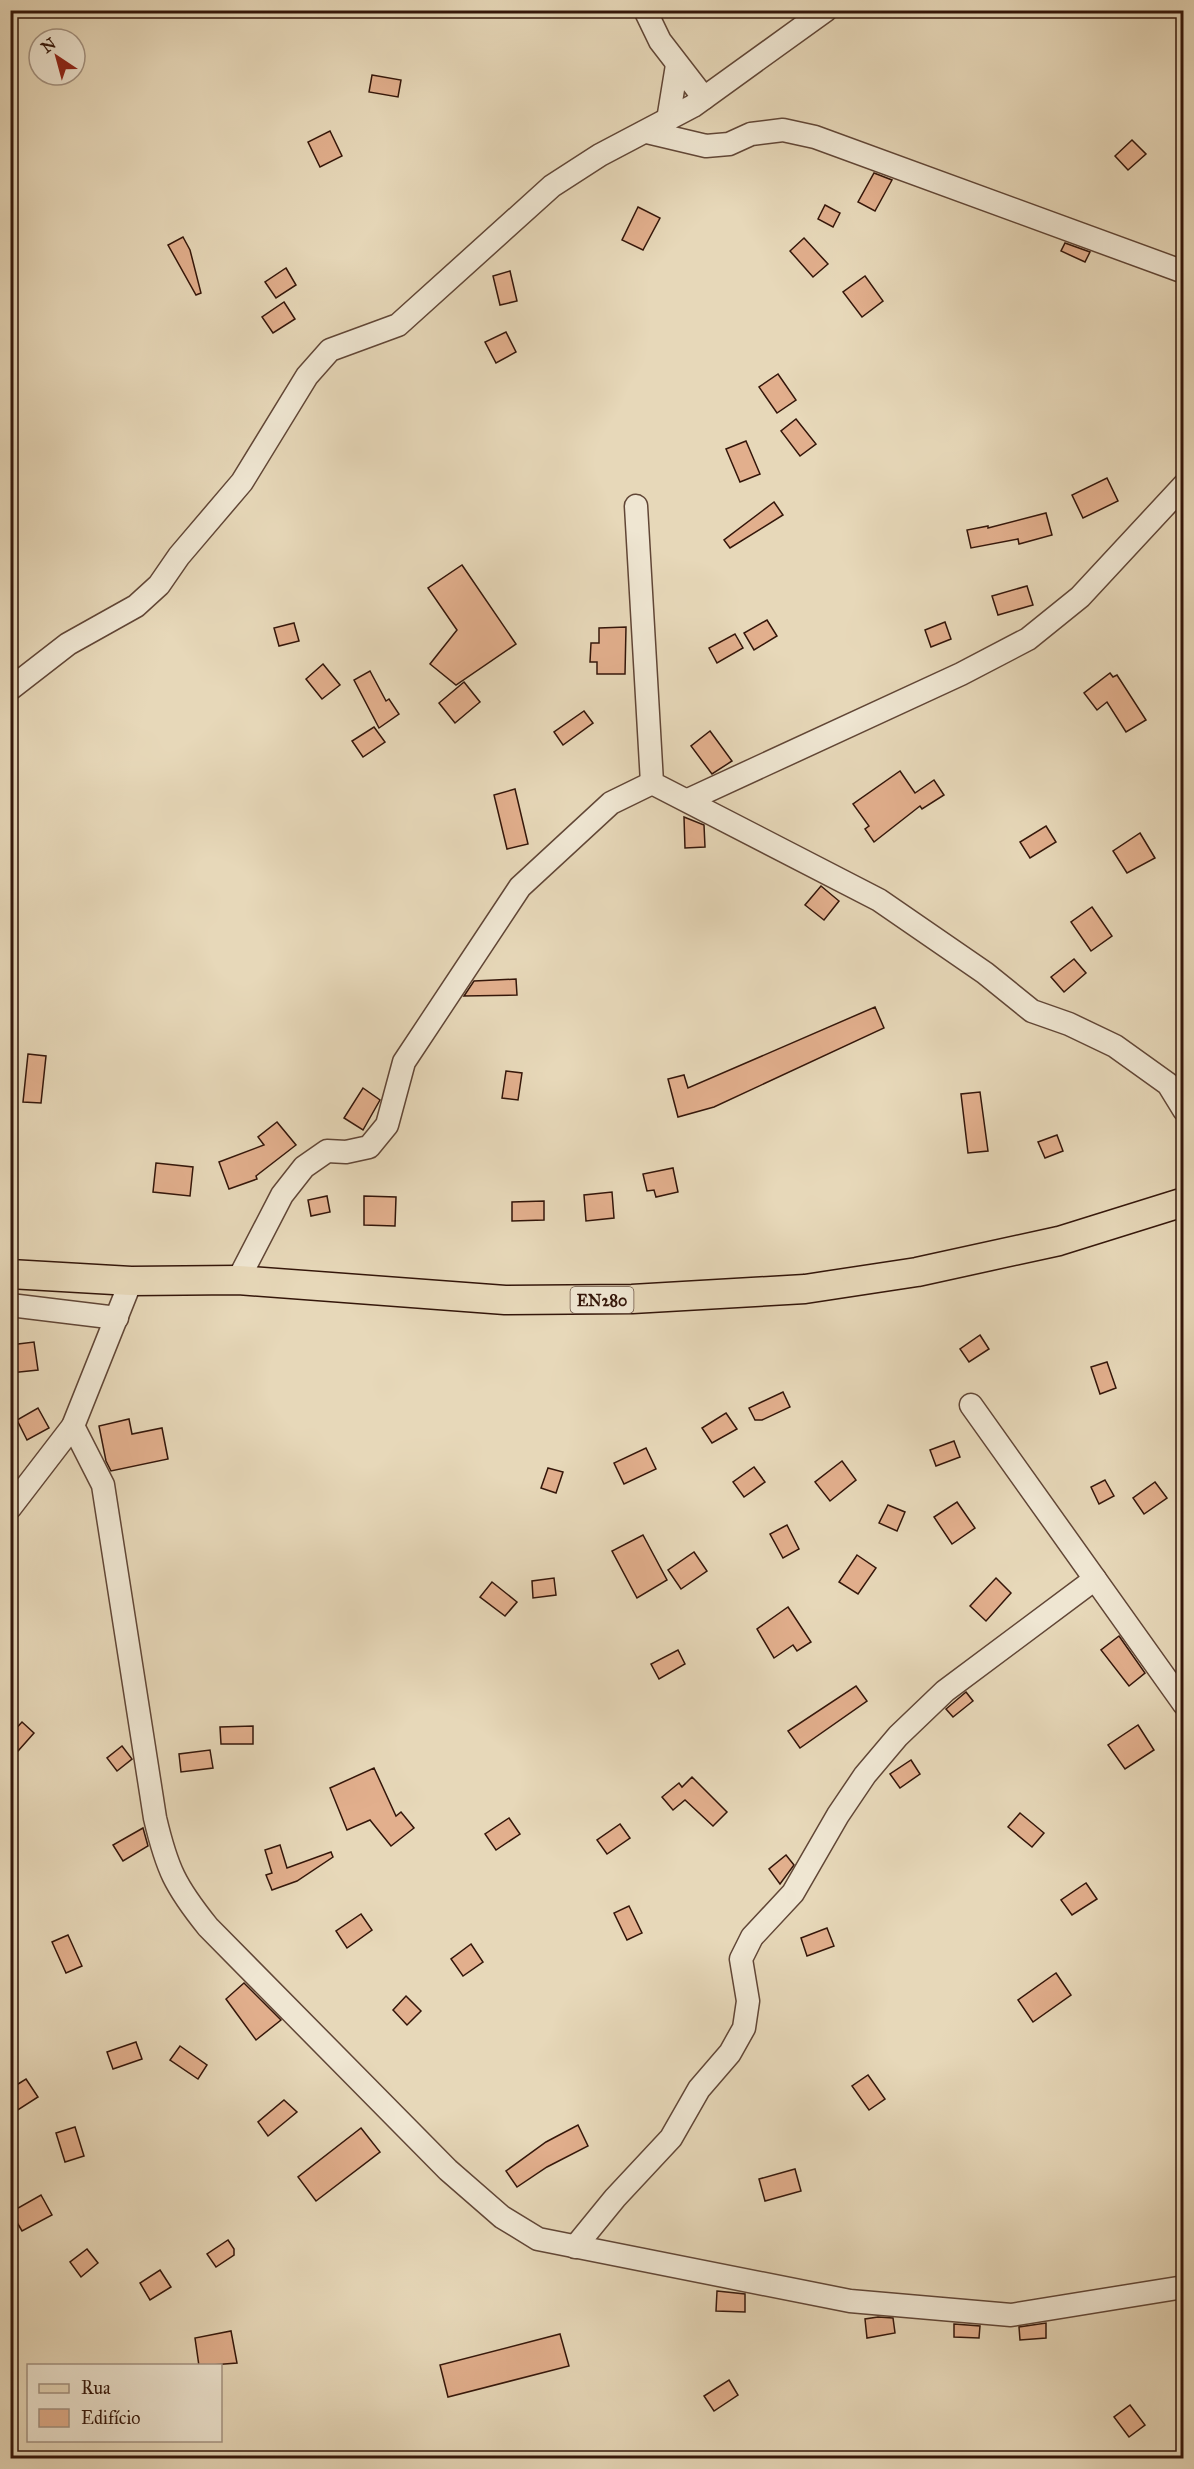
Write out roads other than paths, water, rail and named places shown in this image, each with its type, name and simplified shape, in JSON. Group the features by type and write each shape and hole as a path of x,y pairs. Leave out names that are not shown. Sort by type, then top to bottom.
{"main road":[{"name":"EN280","path":"10,1274 131,1281 238,1280 506,1300 632,1299 806,1289 917,1272 1059,1241 1184,1202"}],"street":[{"path":"645,10 660,41 704,98"},
{"path":"10,689 68,644 136,606 159,585 178,556 242,483 307,376 330,350 398,325 552,186 600,155 647,132 704,98 826,10"},
{"path":"668,120 677,65"},
{"path":"647,132 706,146 729,144 751,134 783,130 815,137 1184,272"},
{"path":"688,800 961,674 1028,639 1080,597 1184,485"},
{"path":"636,506 652,783"},
{"path":"652,783 879,900 985,973 1032,1011 1069,1024 1115,1046 1168,1084 1184,1110"},
{"path":"238,1280 282,1195 304,1167 327,1150 346,1152 369,1147 387,1125 404,1062 520,886 611,803 652,783"},
{"path":"10,1508 73,1426 131,1281"},
{"path":"10,1305 117,1318"},
{"path":"971,1405 1184,1704"},
{"path":"73,1426 103,1485 155,1818 165,1861 181,1893 208,1927 476,2197 502,2217 538,2239 850,2301 1011,2315 1184,2287"},
{"path":"575,2247 615,2198 671,2138 699,2089 730,2053 744,2028 748,2001 743,1983 741,1959 752,1937 793,1893 838,1815 865,1775 898,1736 945,1691 1095,1579"}]}
